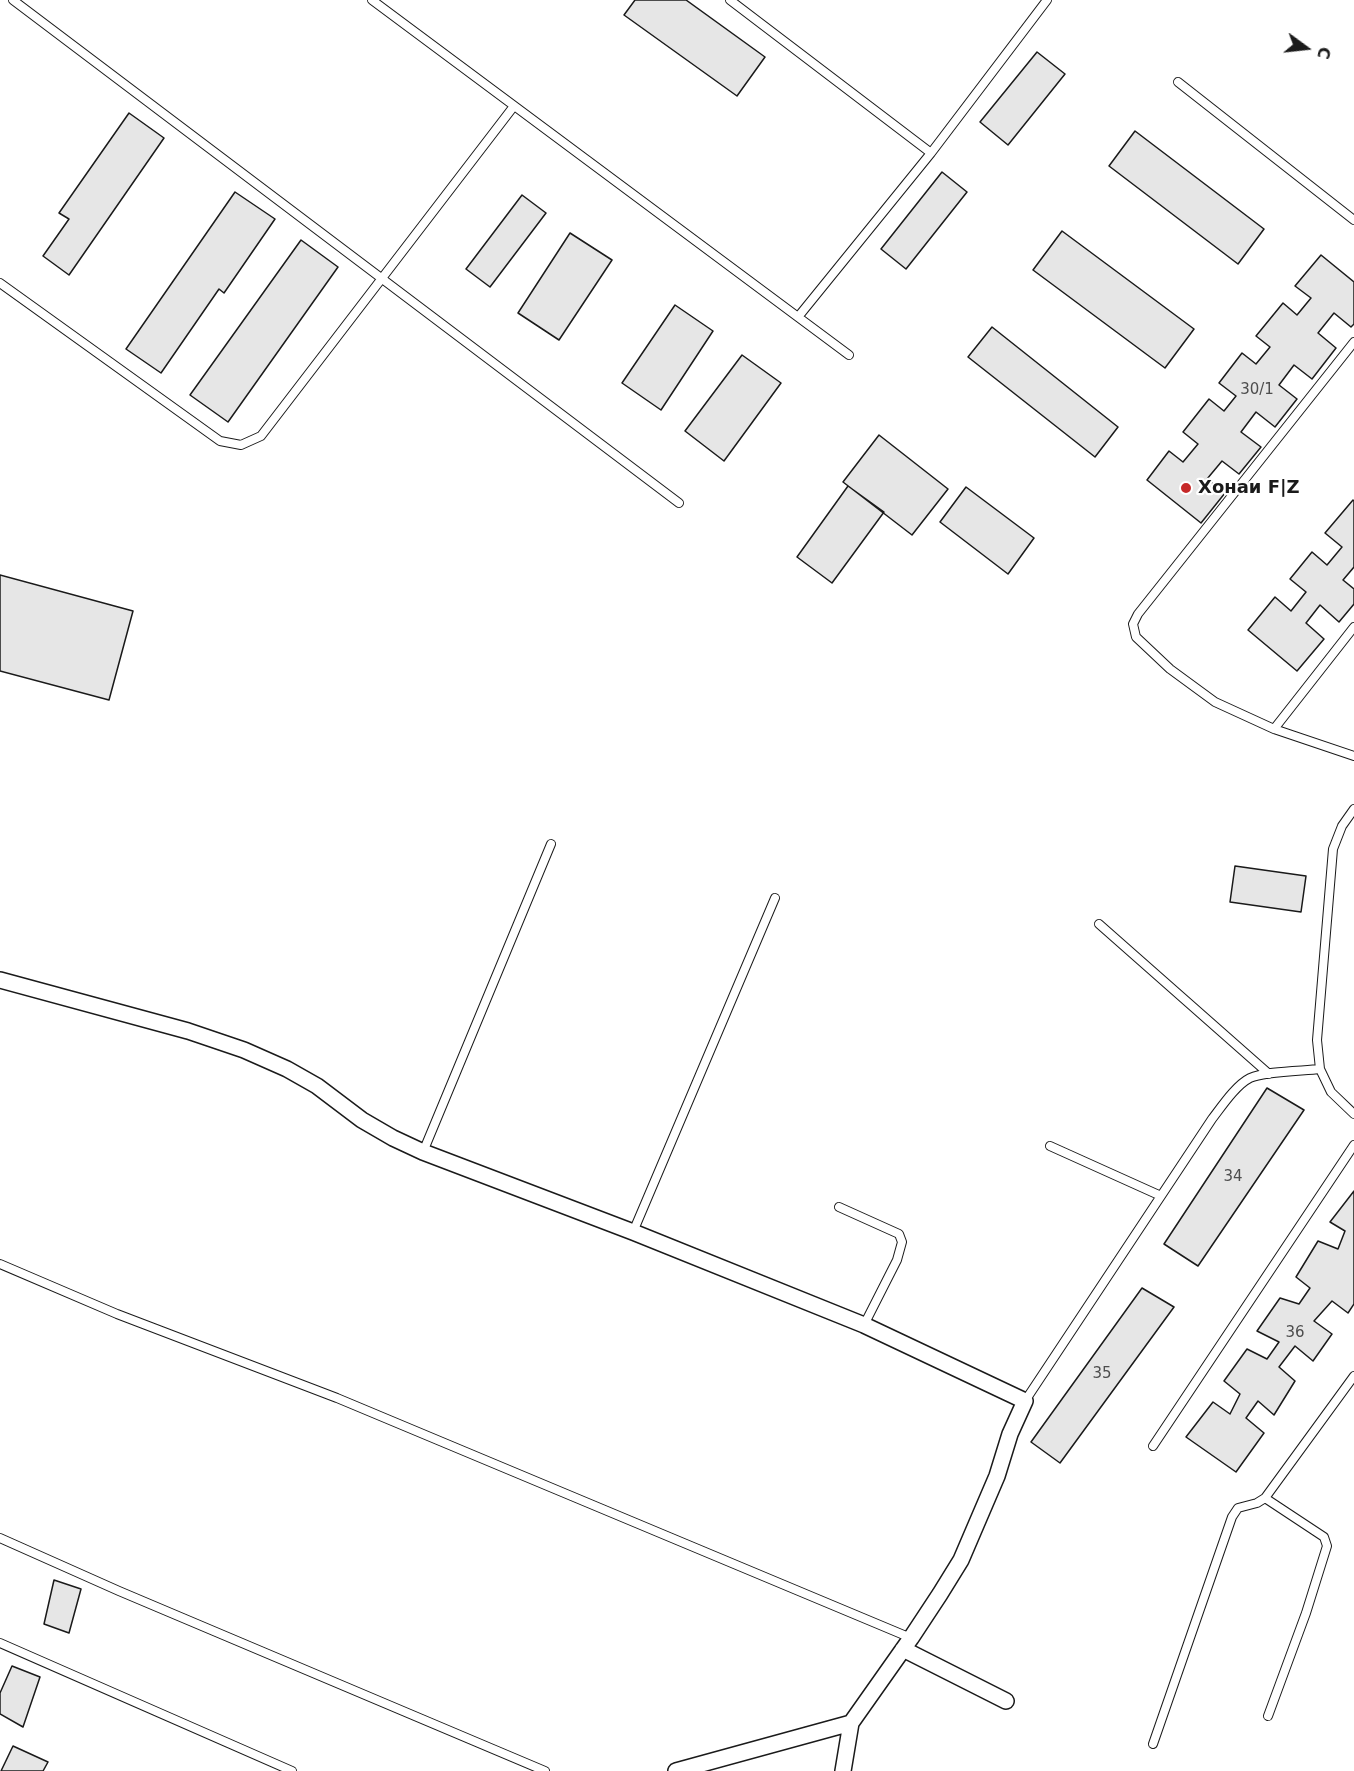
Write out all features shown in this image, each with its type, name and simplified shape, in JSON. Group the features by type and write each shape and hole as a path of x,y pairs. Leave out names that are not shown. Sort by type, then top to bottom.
{"street":[{"path":"0,980 188,1031 244,1050 287,1069 316,1086 362,1120 423,1152 633,1232 864,1325 1025,1401 1010,1434 989,1496 961,1560 907,1644 851,1722 843,1771"},
{"path":"907,1644 1006,1701"},
{"path":"676,1771 851,1722"}],"lane":[{"path":"13,0 679,503"},
{"path":"372,0 849,355"},
{"path":"730,0 931,153"},
{"path":"798,317 931,153 1047,0"},
{"path":"1178,82 1354,220"},
{"path":"0,283 220,441 241,445 261,436 514,106"},
{"path":"1354,342 1138,614 1133,624 1136,637 1179,675 1215,702 1274,729 1354,756"},
{"path":"1274,729 1354,627"},
{"path":"1354,809 1342,826 1332,849 1317,1040 1320,1069 1331,1092 1354,1114"},
{"path":"423,1152 551,844"},
{"path":"633,1232 775,898"},
{"path":"1099,924 1269,1074"},
{"path":"1025,1401 1212,1119 1234,1092 1250,1078 1320,1069"},
{"path":"1153,1446 1354,1144"},
{"path":"1050,1146 1161,1196"},
{"path":"839,1207 899,1234 902,1242 897,1260 864,1325"},
{"path":"0,1264 117,1314 337,1398 907,1644"},
{"path":"1153,1744 1232,1517 1238,1508 1257,1503 1265,1498 1354,1376"},
{"path":"1265,1498 1324,1537 1327,1546 1321,1571 1268,1716"},
{"path":"0,1538 119,1591 544,1771"},
{"path":"0,1643 292,1771"}],"building":[{"path":"635,0 686,0 765,57 737,96 624,15"},
{"path":"1037,52 1065,74 1008,145 980,122"},
{"path":"129,113 164,138 69,275 43,256 69,219 59,213"},
{"path":"1135,131 1264,229 1238,264 1109,166"},
{"path":"942,172 967,192 906,269 881,249"},
{"path":"235,192 275,219 224,293 219,289 161,373 126,349"},
{"path":"522,195 546,213 490,287 466,269"},
{"path":"1062,231 1194,329 1165,368 1033,270"},
{"path":"570,233 612,260 559,340 518,313"},
{"path":"301,240 338,267 228,422 190,395"},
{"path":"1321,255 1354,282 1354,324 1351,327 1334,313 1318,333 1336,348 1312,379 1294,365 1279,385 1297,399 1275,427 1256,412 1241,432 1261,447 1239,474 1222,461 1207,479 1225,493 1201,523 1147,480 1169,451 1183,462 1198,444 1183,432 1209,399 1224,411 1236,396 1219,383 1242,353 1256,364 1270,347 1256,336 1283,303 1297,315 1311,298 1295,286"},
{"path":"675,305 713,331 661,410 622,383"},
{"path":"992,327 1118,427 1095,457 968,357"},
{"path":"742,355 781,383 724,461 685,431"},
{"path":"879,435 948,489 912,535 843,482"},
{"path":"848,486 884,512 832,583 797,557"},
{"path":"966,487 1034,538 1008,574 940,522"},
{"path":"1353,500 1354,567 1343,580 1354,589 1354,604 1339,622 1320,605 1306,623 1324,639 1297,671 1248,630 1275,597 1291,611 1306,592 1290,579 1312,552 1327,565 1342,547 1325,533"},
{"path":"0,575 133,611 109,700 0,671"},
{"path":"1235,866 1306,876 1301,912 1230,902"},
{"path":"1267,1088 1304,1110 1198,1266 1164,1244"},
{"path":"1354,1191 1354,1304 1348,1313 1332,1301 1314,1321 1332,1334 1313,1361 1295,1346 1279,1367 1295,1381 1274,1415 1258,1401 1246,1418 1264,1433 1236,1472 1186,1437 1213,1402 1230,1414 1240,1394 1224,1381 1247,1349 1267,1359 1279,1342 1257,1331 1280,1298 1299,1304 1310,1288 1296,1277 1318,1241 1338,1249 1345,1231 1330,1222"},
{"path":"1142,1288 1174,1307 1060,1463 1031,1442"},
{"path":"54,1580 81,1589 69,1633 44,1624"},
{"path":"12,1666 40,1677 23,1727 0,1714 0,1693"},
{"path":"13,1746 48,1762 43,1771 1,1771"}],"place":[{"name":"Хонаи F|Z","path":"1186,488"}]}
